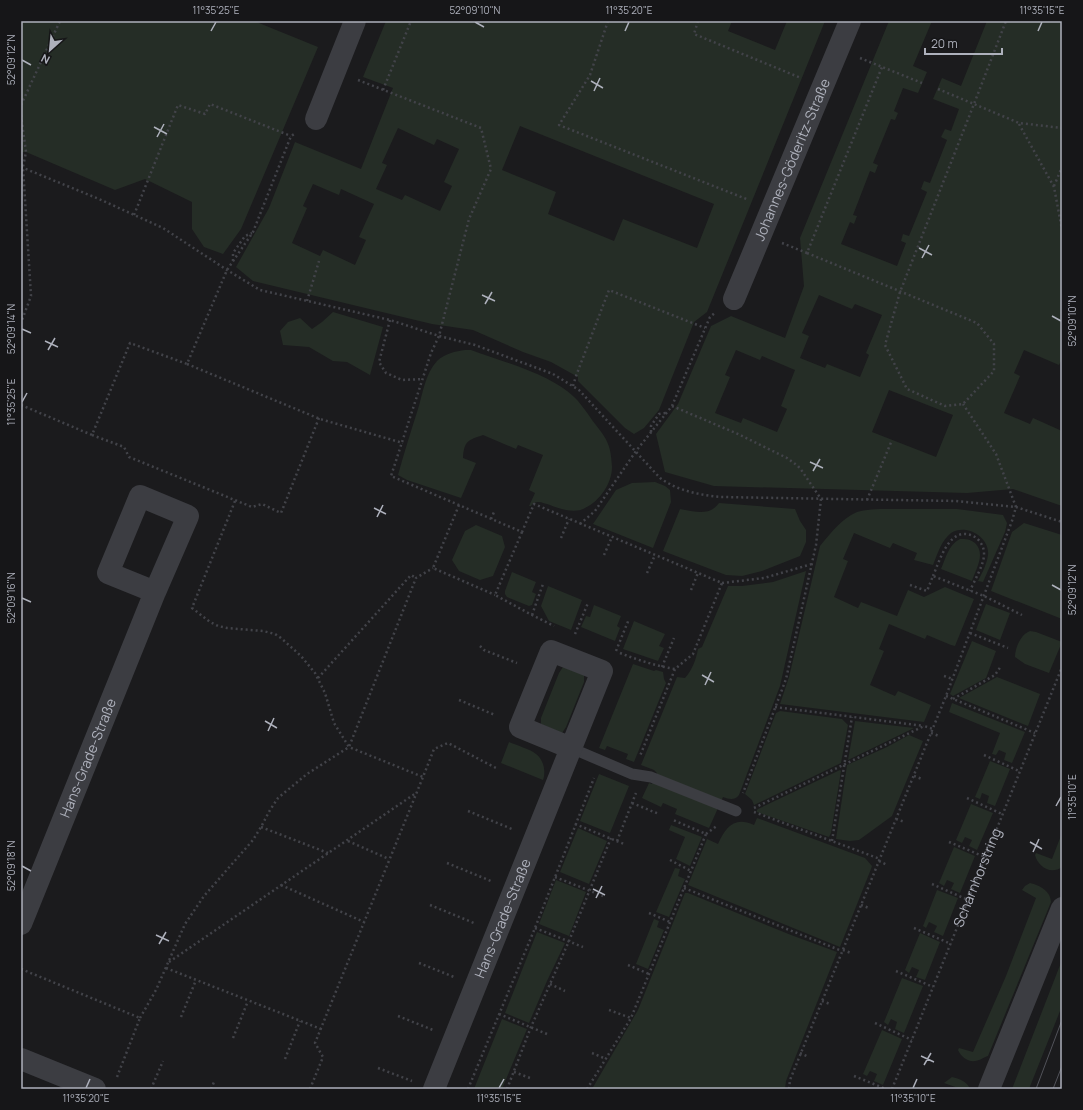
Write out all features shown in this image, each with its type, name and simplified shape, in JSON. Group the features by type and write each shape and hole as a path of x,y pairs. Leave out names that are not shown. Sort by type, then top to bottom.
{"street":[{"path":"316,119 355,21"},
{"name":"Johannes-Göderitz-Straße","path":"734,299 850,21"},
{"name":"Hans-Grade-Straße","path":"21,924 155,592"},
{"name":"Hans-Grade-Straße","path":"434,1089 571,748"},
{"path":"989,1089 1062,908"},
{"path":"21,1059 105,1086"}],"lane":[{"path":"571,748 600,761 638,775 651,777 736,811"}],"path":[{"path":"21,105 60,21"},
{"path":"383,90 411,21"},
{"path":"608,21 590,75 559,125 772,209"},
{"path":"698,21 694,34 823,87"},
{"path":"761,234 807,253 900,292 977,324 994,344 994,371 963,404 945,406 907,389 885,345 900,292 1006,21"},
{"path":"838,50 922,83"},
{"path":"807,253 882,67"},
{"path":"335,70 481,128 491,169 469,219 439,336 431,353 403,443 391,476 522,532"},
{"path":"938,89 1019,123 1062,128"},
{"path":"134,216 178,104 205,114 210,104 291,136"},
{"path":"21,115 26,152 22,167 31,296 21,323"},
{"path":"187,364 227,270 253,232 291,136 316,119"},
{"path":"1019,123 1054,187 1062,230"},
{"path":"1054,187 1062,166"},
{"path":"22,167 99,199 163,228 260,290 390,320 482,348 553,374 579,390 660,478 685,490 694,493 721,497 956,501 1016,507 1062,522"},
{"path":"233,262 233,253 245,236 253,232"},
{"path":"307,301 319,261"},
{"path":"573,386 609,290 705,328"},
{"path":"580,524 595,511 636,451 672,406 710,317 734,299"},
{"path":"390,320 379,362 386,373 402,380 423,379"},
{"path":"92,434 130,343 187,364 319,418 403,443"},
{"path":"789,1089 790,1080 800,1054 953,679 1016,507 996,454 963,404"},
{"path":"21,406 124,447 129,457 252,507 262,504 281,513 319,418"},
{"path":"672,406 738,434 787,458 798,466 821,499 816,545 786,679 736,811"},
{"path":"867,500 892,440"},
{"path":"235,500 192,608 210,622 218,626 263,631 274,634 288,644 297,652 318,678 325,693 334,723 349,747 423,777"},
{"path":"495,594 534,504 722,583 764,578 812,564"},
{"path":"105,1086 156,990 185,924 204,896 253,840 278,798 307,774 349,747 416,578 433,568 460,506"},
{"path":"491,519 494,512"},
{"path":"561,538 569,519"},
{"path":"910,584 926,591 934,576 946,546 952,539 959,535 968,534 979,541 982,545 984,553 970,591"},
{"path":"604,556 612,537"},
{"path":"647,573 655,555"},
{"path":"433,568 495,594 532,616 561,628"},
{"path":"691,590 698,573"},
{"path":"318,678 411,575 416,578"},
{"path":"934,576 984,596 1022,615"},
{"path":"617,841 632,803 638,775 675,669 693,654 722,583"},
{"path":"532,616 543,584"},
{"path":"568,632 575,635 588,603"},
{"path":"616,652 629,619"},
{"path":"970,633 1008,648"},
{"path":"662,667 674,638"},
{"path":"480,646 484,650 517,663"},
{"path":"609,649 643,662 675,669"},
{"path":"953,699 995,675 1000,666"},
{"name":"Scharnhorstring","path":"892,1089 1062,667"},
{"path":"944,676 953,679"},
{"path":"946,696 1035,733"},
{"path":"459,700 495,715"},
{"path":"775,707 924,726 933,729"},
{"path":"832,841 852,717"},
{"path":"887,865 880,860 832,841 748,810 924,726"},
{"path":"931,733 939,736"},
{"path":"310,1089 323,1057 315,1043 320,1029 434,749 448,743 496,768"},
{"path":"984,755 1019,771"},
{"path":"468,1089 535,928 600,761"},
{"path":"914,776 922,779"},
{"path":"168,962 416,793"},
{"path":"967,798 1002,814"},
{"path":"632,803 659,814"},
{"path":"468,811 535,838"},
{"path":"896,819 905,822"},
{"path":"587,1089 630,1018 706,834 673,820"},
{"path":"575,824 624,844"},
{"path":"262,827 328,853"},
{"path":"507,1089 531,1027 569,941 611,838"},
{"path":"347,840 389,859"},
{"path":"949,842 985,858"},
{"path":"670,860 691,871"},
{"path":"447,863 514,890"},
{"path":"555,877 603,896"},
{"path":"932,884 968,900"},
{"path":"281,885 364,922"},
{"path":"684,888 851,953"},
{"path":"430,905 448,913"},
{"path":"861,905 869,908"},
{"path":"649,912 670,922"},
{"path":"535,928 583,946"},
{"path":"914,928 951,944"},
{"path":"419,963 438,971"},
{"path":"628,965 648,974"},
{"path":"166,968 320,1029"},
{"path":"21,969 140,1018"},
{"path":"896,971 933,987"},
{"path":"181,1017 196,980"},
{"path":"550,984 565,991"},
{"path":"233,1038 248,1000"},
{"path":"822,1001 830,1004"},
{"path":"609,1010 630,1018"},
{"path":"499,1014 547,1034"},
{"path":"398,1016 417,1023"},
{"path":"285,1059 300,1021"},
{"path":"875,1023 912,1040"},
{"path":"592,1053 606,1059"},
{"path":"800,1054 809,1057"},
{"path":"152,1089 162,1062"},
{"path":"378,1068 396,1075"},
{"path":"514,1072 530,1078"},
{"path":"854,1076 886,1089"},
{"path":"211,1089 214,1082"}],"shaded area":[{"path":"21,21 254,21 318,47 241,229 223,254 204,247 192,229 192,202 145,179 115,190 26,152 21,152"},
{"path":"386,21 732,21 728,31 775,50 787,21 825,21 707,312 694,322 659,410 644,428 634,434 625,428 578,381 578,377 551,362 523,352 473,330 432,324 253,281 236,267 269,208 295,142 361,169 393,88 363,77","holes":["520,126 714,204 697,248 623,219 614,241 548,214 556,192 502,170","398,128 434,145 437,139 459,149 444,182 452,186 440,211 405,195 402,200 376,189 387,165 382,163","313,184 339,195 341,189 374,204 359,237 366,240 355,265 323,250 320,256 292,243 307,208 303,206"]},
{"path":"889,21 932,21 913,66 927,72 918,93 903,88 894,111 898,113 895,120 891,119 873,163 878,165 875,173 870,171 853,215 857,216 854,224 850,222 841,244 897,266 906,243 901,241 903,234 909,236 927,192 921,189 924,181 930,183 947,140 941,137 945,129 951,131 959,109 933,99 942,78 961,86 987,21 1062,21 1062,359 1059,365 1024,350 1014,373 1020,376 1004,413 1030,424 1033,418 1062,431 1062,506 1013,489 967,493 714,486 665,472 656,434 678,404 711,326 731,316 785,338 804,286 800,238","holes":["819,295 852,309 855,304 882,315 866,353 869,355 860,377 827,364 825,368 800,358 809,336 802,333","736,350 760,360 762,356 795,370 781,406 787,409 777,432 743,418 741,423 715,413 730,377 725,375","889,390 953,415 936,457 872,432"]},
{"path":"333,312 383,327 370,375 347,362 333,361 309,347 283,345 280,331 288,322 300,318 312,329"},
{"path":"465,350 471,350 528,370 556,384 578,401 604,436 609,446 612,467 610,479 604,491 596,501 577,511 563,509 540,502 535,502 529,506 535,493 529,490 543,455 518,445 516,449 483,435 470,440 464,448 463,458 476,463 461,498 407,480 398,475 425,384 433,366 443,356"},
{"path":"655,482 670,490 671,502 653,548 593,524 616,490 632,483"},
{"path":"719,503 795,509 806,530 806,542 800,556 762,571 742,576 726,575 663,551 680,509 706,512 711,510"},
{"path":"874,509 957,509 1003,515 1007,523 1005,532 983,582 978,581 987,562 988,548 981,537 970,531 957,530 951,533 940,548 933,565 914,560 917,553 893,543 890,548 854,533 843,559 848,561 834,597 858,608 861,602 897,616 908,590 924,597 945,587 974,599 955,646 927,635 925,639 889,624 879,649 884,651 870,685 895,696 898,691 931,705 924,722 780,704 789,677 820,546 841,522 857,512"},
{"path":"1024,523 1062,535 1062,619 991,591 1012,532"},
{"path":"476,525 502,536 505,547 493,576 480,580 459,571 452,560 465,531"},
{"path":"960,539 975,543 980,552 979,562 972,581 941,569 950,548"},
{"path":"806,571 780,686 739,795 733,799 723,797 709,828 675,814 677,809 663,803 661,807 642,798 649,783 652,784 657,773 654,770 641,765 677,677 685,678 692,668 698,649 702,647 728,586 742,586 773,582"},
{"path":"512,572 536,582 532,592 536,594 532,605 529,606 507,597 505,594"},
{"path":"548,586 582,600 571,630 549,621 541,606"},
{"path":"986,604 1010,613 1000,640 976,630"},
{"path":"594,605 621,616 617,626 620,628 615,641 581,627 586,616 590,617"},
{"path":"634,621 665,634 659,646 664,648 658,661 623,649"},
{"path":"1030,631 1062,642 1049,673 1025,664 1015,657 1019,642 1024,635"},
{"path":"972,641 996,651 986,678 953,696 950,694"},
{"path":"633,664 654,671 656,670 663,672 666,683 634,762 626,759 628,754 607,746 605,750 599,748"},
{"path":"563,667 584,675 584,682 566,727 562,733 541,724 541,718 559,673"},
{"path":"997,677 1040,694 1028,726 959,698"},
{"path":"952,703 1025,732 1012,763 1004,760 1006,753 999,750 996,755 992,754 1000,733 949,712"},
{"path":"780,711 842,719 848,725 841,763 754,805 752,800 745,794 776,713"},
{"path":"855,721 914,728 848,760"},
{"path":"909,735 923,741 892,816 859,840 850,841 836,839 847,765 887,747"},
{"path":"509,742 534,752 541,759 544,766 543,780 501,763"},
{"path":"990,761 1010,769 995,806 987,803 989,796 982,793 980,799 975,797"},
{"path":"840,770 831,833 829,837 757,812 758,809"},
{"path":"599,774 629,786 610,833 580,821"},
{"path":"971,804 993,813 977,850 969,846 972,840 965,837 962,843 956,840"},
{"path":"757,818 865,858 872,866 840,947 688,885 707,839 718,844 724,833 732,825 741,822 754,825"},
{"path":"671,825 702,837 690,866 676,859 685,837 669,830"},
{"path":"578,828 607,841 589,884 560,872"},
{"path":"1062,833 1062,867 1049,870 1039,863 1035,855 1036,853 1052,859"},
{"path":"954,847 975,856 960,893 951,889 954,883 947,880 944,886 939,883"},
{"path":"675,868 680,869 678,876 685,879 669,917 656,912"},
{"path":"556,880 586,892 569,936 539,924"},
{"path":"1030,883 1038,885 1047,892 1051,898 1051,902 988,1056 977,1061 967,1060 959,1053 958,1050 959,1048 973,1052 1006,976 1036,898 1022,890"},
{"path":"937,890 958,898 943,936 934,932 937,926 929,922 926,928 923,926"},
{"path":"685,893 837,952 786,1081 785,1089 592,1089 638,1010"},
{"path":"654,919 659,921 657,927 664,930 648,969 636,964"},
{"path":"537,932 565,943 529,1023 505,1013"},
{"path":"920,933 940,942 925,980 916,977 919,970 912,967 909,973 905,970"},
{"path":"1062,960 1062,1006 1029,1089 1012,1089"},
{"path":"902,978 923,986 904,1033 895,1029 897,1022 891,1019 888,1025 884,1022"},
{"path":"502,1019 527,1029 502,1089 474,1089"},
{"path":"882,1030 902,1039 883,1085 874,1081 877,1074 870,1071 867,1076 863,1074"},
{"path":"952,1077 965,1082 970,1089 961,1089 944,1083"}],"tram line":[{"path":"1036,1089 1062,1020"},
{"path":"1053,1089 1062,1066"}]}
